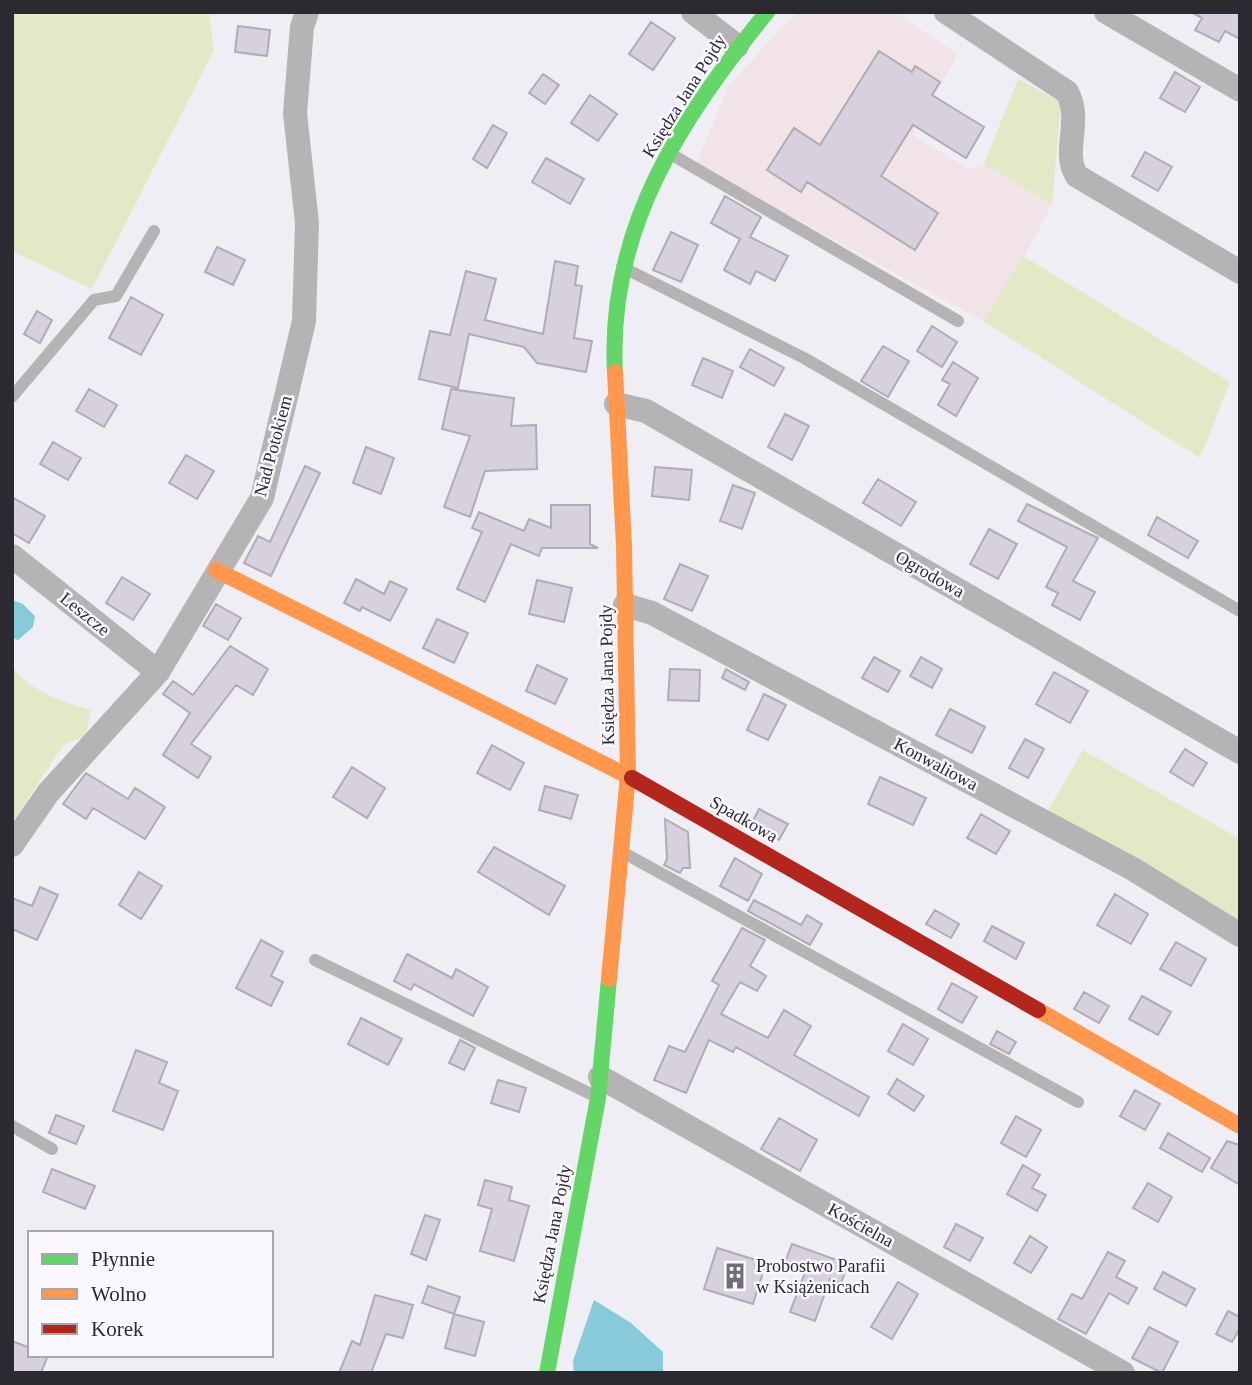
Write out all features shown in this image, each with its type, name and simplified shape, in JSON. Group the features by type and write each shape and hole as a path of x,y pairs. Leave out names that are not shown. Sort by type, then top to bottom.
{"street":[{"name":"Nad Potokiem","path":"12,845 48,793 158,672 216,570 262,498 304,321 307,223 295,113 302,27 307,12"},
{"path":"693,12 737,46"},
{"name":"Księdza Jana Pojdy","path":"547,1373 599,1088 628,775 625,605 614,319 622,267 641,209 669,152 737,46 768,12"},
{"path":"946,12 1067,92 1072,102 1075,127 1071,164 1080,178 1240,272"},
{"path":"1106,12 1240,90"},
{"name":"Ogrodowa","path":"616,404 646,411 1240,752"},
{"name":"Leszcze","path":"12,556 158,672"},
{"name":"Spadkowa","path":"216,570 628,775 1240,1126"},
{"name":"Konwaliowa","path":"625,605 652,614 1133,869 1240,935"},
{"name":"Kościelna","path":"599,1088 1123,1373"}],"lane":[{"path":"669,152 958,321"},
{"path":"12,397 94,300 117,296 155,231"},
{"path":"622,267 804,358 1240,611"},
{"path":"621,852 1078,1102"},
{"path":"315,960 599,1088"},
{"path":"12,1126 52,1149"}],"shaded area":[{"path":"800,12 894,12 958,54 912,135 969,169 984,164 1052,205 1024,257 1152,336 1112,401 983,321 696,164 728,87 779,30"}],"green space":[{"path":"12,12 209,12 214,50 92,289 12,251"},
{"path":"1018,79 1061,102 1052,205 984,164"},
{"path":"1023,256 1230,382 1200,458 983,321"},
{"path":"12,666 37,689 69,704 91,710 86,736 64,744 12,823"},
{"path":"1083,750 1240,839 1240,928 1047,812"}],"water":[{"path":"12,600 23,604 35,616 33,627 18,640 12,638"},
{"path":"594,1300 631,1323 663,1352 663,1373 574,1373 573,1361"}],"building":[{"path":"1191,12 1240,12 1240,39 1225,31 1219,42 1195,30 1202,18"},
{"path":"651,22 675,38 653,70 629,54"},
{"path":"238,26 270,30 267,56 235,52"},
{"path":"879,51 912,72 915,66 940,82 932,95 984,127 966,158 913,125 881,176 938,213 915,250 807,182 801,192 767,170 794,128 820,145"},
{"path":"1175,72 1200,87 1185,112 1160,98"},
{"path":"543,74 559,85 545,104 529,93"},
{"path":"590,95 617,114 598,141 571,123"},
{"path":"493,125 507,133 487,168 473,159"},
{"path":"1145,152 1172,167 1158,191 1132,176"},
{"path":"546,158 584,179 570,204 532,182"},
{"path":"725,196 761,217 750,237 788,256 775,281 756,271 750,284 724,270 740,239 711,223"},
{"path":"671,232 698,245 681,282 653,270"},
{"path":"217,247 245,260 233,285 205,272"},
{"path":"555,261 578,266 575,285 582,286 574,338 592,341 586,372 537,363 524,347 469,334 458,388 419,379 430,331 450,335 466,271 496,279 485,320 543,334"},
{"path":"131,297 163,315 141,355 109,338"},
{"path":"37,311 52,320 40,343 24,334"},
{"path":"932,326 957,342 942,367 917,351"},
{"path":"883,346 909,361 888,397 861,381"},
{"path":"750,349 784,368 774,386 740,367"},
{"path":"703,358 733,371 722,398 692,385"},
{"path":"953,362 978,378 956,416 938,405 950,384 942,380"},
{"path":"89,389 117,405 104,427 76,411"},
{"path":"451,389 514,398 511,426 536,425 537,469 485,471 470,517 444,507 470,436 442,429"},
{"path":"785,414 809,426 792,460 768,447"},
{"path":"53,442 81,458 68,480 40,464"},
{"path":"366,447 394,458 381,494 353,483"},
{"path":"186,455 214,471 197,499 169,483"},
{"path":"305,466 320,473 271,576 244,563 258,536 270,542"},
{"path":"655,467 692,470 689,500 652,496"},
{"path":"878,479 916,502 901,526 863,503"},
{"path":"733,485 755,493 742,529 720,521"},
{"path":"12,497 45,516 29,543 12,533"},
{"path":"1027,504 1098,538 1073,581 1095,592 1080,620 1052,605 1058,593 1046,587 1067,547 1018,521"},
{"path":"551,505 590,505 590,544 598,548 542,548 539,556 511,544 485,602 457,589 482,532 472,528 479,512 524,531 529,519 551,528"},
{"path":"1157,517 1198,541 1188,558 1148,535"},
{"path":"989,529 1017,544 998,579 970,564"},
{"path":"680,564 708,576 692,611 664,599"},
{"path":"122,577 150,594 133,620 106,603"},
{"path":"356,579 384,594 390,581 407,589 390,621 362,607 360,611 344,603"},
{"path":"537,580 572,588 564,622 529,614"},
{"path":"216,604 241,618 228,640 203,626"},
{"path":"437,619 468,633 454,663 423,648"},
{"path":"230,646 268,669 253,695 236,685 191,744 211,757 198,778 163,755 190,713 163,694 173,681 193,695"},
{"path":"874,657 900,671 888,692 862,678"},
{"path":"921,657 942,669 932,688 910,676"},
{"path":"537,665 567,679 555,704 526,691"},
{"path":"670,669 700,670 699,701 668,700"},
{"path":"726,669 749,682 745,690 722,678"},
{"path":"1054,672 1088,691 1070,723 1036,704"},
{"path":"764,694 786,705 768,740 747,730"},
{"path":"950,709 985,727 972,753 936,735"},
{"path":"1025,739 1044,749 1028,778 1009,768"},
{"path":"492,745 524,763 510,790 477,773"},
{"path":"1185,749 1207,763 1193,786 1170,772"},
{"path":"352,767 385,788 367,818 333,797"},
{"path":"86,773 128,799 135,788 165,807 145,839 93,808 86,819 63,804"},
{"path":"880,777 926,798 913,825 868,804"},
{"path":"545,786 578,795 571,819 539,810"},
{"path":"759,809 788,824 779,840 751,824"},
{"path":"981,814 1010,831 996,854 967,838"},
{"path":"665,819 688,832 690,868 683,868 680,873 664,865 667,859"},
{"path":"494,847 565,886 549,915 478,872"},
{"path":"735,858 762,874 748,901 720,886"},
{"path":"139,872 162,886 141,919 119,905"},
{"path":"40,887 58,895 37,940 12,929 12,898 32,906"},
{"path":"1115,894 1148,914 1131,944 1097,925"},
{"path":"754,900 801,925 807,915 822,924 810,945 748,911"},
{"path":"935,910 959,924 951,938 926,924"},
{"path":"992,926 1024,943 1016,959 984,941"},
{"path":"742,928 765,940 750,966 766,976 757,991 740,982 721,1014 768,1038 784,1010 811,1026 794,1055 869,1097 859,1116 736,1047 733,1052 709,1040 686,1093 654,1080 669,1046 685,1052 719,985 712,981"},
{"path":"261,940 283,952 271,976 283,982 271,1006 236,988"},
{"path":"1176,942 1206,959 1191,986 1160,969"},
{"path":"407,954 452,978 456,969 488,987 473,1016 414,984 411,990 394,981"},
{"path":"952,983 977,997 962,1023 938,1009"},
{"path":"1084,992 1109,1006 1099,1023 1074,1009"},
{"path":"1142,996 1171,1012 1158,1035 1129,1019"},
{"path":"361,1018 402,1039 388,1065 348,1044"},
{"path":"903,1024 928,1039 913,1065 888,1051"},
{"path":"997,1031 1016,1042 1009,1054 990,1044"},
{"path":"460,1040 475,1048 464,1070 449,1063"},
{"path":"136,1050 167,1062 159,1083 178,1091 163,1130 113,1111"},
{"path":"897,1079 924,1096 914,1111 888,1094"},
{"path":"498,1080 526,1088 519,1112 491,1103"},
{"path":"1135,1090 1160,1104 1145,1130 1120,1116"},
{"path":"56,1115 84,1126 76,1144 49,1133"},
{"path":"1016,1116 1041,1130 1026,1157 1001,1143"},
{"path":"779,1118 817,1140 800,1171 761,1149"},
{"path":"1168,1133 1210,1158 1202,1172 1160,1148"},
{"path":"1227,1141 1240,1145 1240,1185 1211,1168"},
{"path":"1023,1165 1040,1175 1032,1188 1046,1195 1037,1211 1007,1194"},
{"path":"52,1169 95,1186 85,1209 43,1192"},
{"path":"485,1180 512,1187 509,1200 529,1206 514,1261 480,1251 492,1209 478,1205"},
{"path":"1148,1183 1172,1197 1158,1222 1133,1208"},
{"path":"425,1215 440,1220 426,1260 411,1254"},
{"path":"956,1224 983,1238 970,1261 944,1247"},
{"path":"1030,1236 1047,1247 1031,1273 1014,1263"},
{"path":"792,1244 848,1264 841,1283 830,1279 815,1321 790,1312 806,1270 785,1262"},
{"name":"Probostwo Parafii w Książenicach","path":"717,1248 766,1263 753,1304 704,1289"},
{"path":"1108,1252 1125,1261 1116,1277 1137,1288 1128,1304 1109,1293 1086,1334 1058,1319 1072,1294 1082,1299"},
{"path":"1163,1272 1195,1289 1186,1306 1154,1289"},
{"path":"898,1282 918,1294 892,1339 871,1327"},
{"path":"428,1286 460,1297 454,1314 422,1303"},
{"path":"375,1295 413,1305 403,1338 386,1334 371,1373 339,1373 352,1341 360,1345"},
{"path":"1228,1311 1240,1317 1240,1328 1232,1342 1216,1334"},
{"path":"454,1314 484,1322 475,1356 445,1348"},
{"path":"1149,1327 1178,1342 1162,1373 1132,1358"},
{"path":"12,1341 28,1347 28,1357 47,1357 41,1373 12,1373"}],"traffic: fast":[{"path":"615,372 616,320 623,270 637,223 656,178 679,135 735,52 767,12"},
{"path":"547,1373 598,1098 609,979"}],"traffic: slow":[{"path":"609,979 628,775 624,546 615,372"},
{"path":"216,570 632,778"},
{"path":"1038,1010 1240,1126"}],"traffic: jam":[{"path":"632,778 1038,1010"}],"place":[{"name":"Probostwo Parafii w Książenicach","path":"735,1276"}]}
